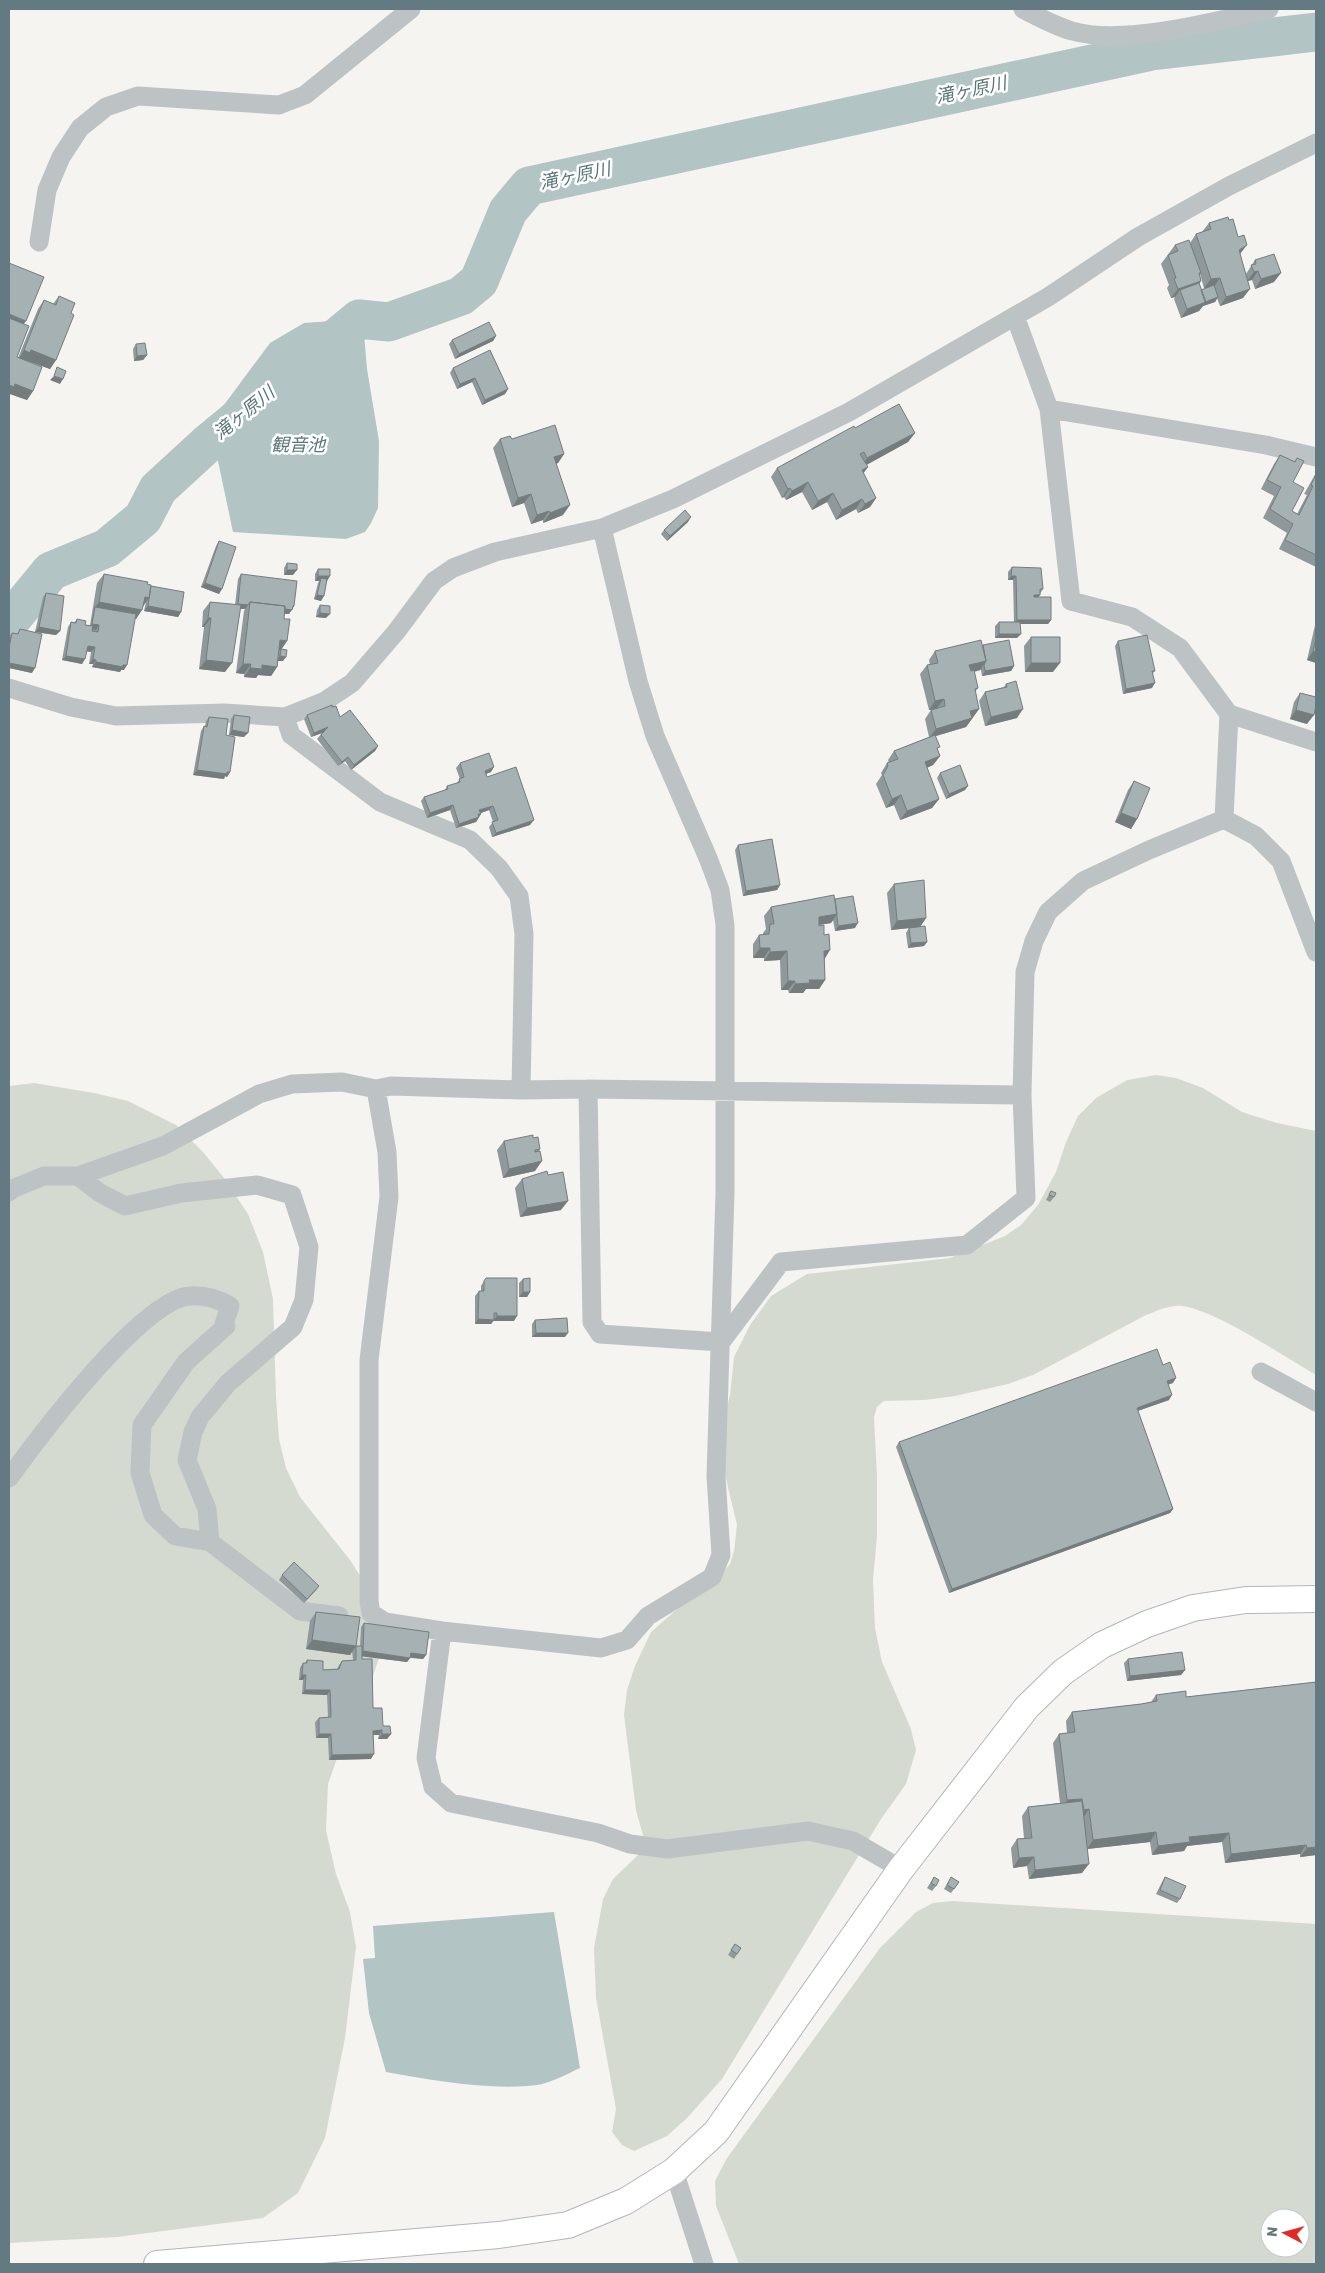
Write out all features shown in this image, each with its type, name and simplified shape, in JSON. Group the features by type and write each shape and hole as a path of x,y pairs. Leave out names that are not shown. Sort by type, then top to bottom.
{"street":[{"path":"39,242 47,190 60,157 80,128 106,107 138,96 279,105 305,95 411,9"},
{"path":"1023,9 1073,32 1121,37 1212,22 1269,9"},
{"path":"9,688 71,707 116,716 224,713 285,717 325,701 352,683 396,632 434,582 453,568 495,552 602,528 673,499 849,412 1048,297 1138,236 1228,186 1316,143"},
{"path":"1015,316 1049,409 1071,601 1132,617 1180,648 1229,714 1316,742"},
{"path":"1049,409 1266,445 1316,458"},
{"path":"376,1089 387,1152 388,1197 368,1360 369,1601 371,1613 385,1622 442,1631 601,1648 627,1640 648,1616 712,1577 721,1555 716,1476 725,1192 725,925 720,890 655,736 638,681 602,528"},
{"path":"1224,819 1229,714"},
{"path":"285,717 291,735 333,769 380,802 470,840 499,868 519,896 524,934 521,1090"},
{"path":"1224,819 1256,836 1280,861 1316,952"},
{"path":"721,1342 781,1262 966,1245 1026,1198 1022,1095 1025,972 1034,941 1048,912 1083,881 1149,850 1224,819"},
{"path":"9,1192 44,1176 78,1176 164,1146 259,1094 292,1084 342,1082 376,1089 391,1086 521,1090 724,1090 1022,1095"},
{"path":"588,1089 592,1322 600,1334 721,1342"},
{"path":"78,1176 100,1193 125,1206 181,1193 257,1185 292,1195 309,1247 304,1300 293,1327 228,1383 200,1417 192,1432 188,1460 207,1509 210,1542"},
{"path":"9,1478 56,1418 125,1337 159,1309 188,1295 216,1298 230,1306 224,1324 226,1326 186,1362 142,1425 140,1473 153,1515 175,1536 210,1542 300,1611 359,1618 371,1613"},
{"path":"1261,1372 1316,1402"},
{"path":"157,2264 499,2235 568,2224 626,2201 674,2171 716,2132 901,1869 1027,1707 1063,1672 1102,1645 1147,1624 1193,1608 1246,1600 1316,1599"},
{"path":"442,1631 426,1758 433,1787 451,1803 598,1833 630,1844 667,1849 808,1831 853,1841 901,1869"},
{"path":"674,2171 704,2264"}],"shaded area":[{"path":"1156,1075 1176,1078 1203,1088 1242,1112 1277,1123 1316,1131 1316,1375 1215,1317 1183,1306 1173,1306 1146,1315 1033,1375 1008,1384 955,1396 925,1400 884,1401 877,1407 874,1417 877,1476 877,1536 873,1580 875,1628 882,1662 911,1729 916,1750 906,1784 881,1819 722,2079 687,2118 667,2136 634,2151 622,2145 612,2132 616,2109 596,1998 594,1948 603,1899 613,1879 638,1855 644,1839 636,1810 624,1715 627,1690 635,1666 651,1632 683,1604 714,1582 730,1564 734,1551 737,1525 718,1445 730,1395 734,1357 750,1325 771,1296 807,1274 950,1258 1005,1236 1021,1225 1038,1205 1056,1172 1066,1142 1078,1116 1096,1098 1127,1080"},
{"path":"34,1083 128,1101 176,1125 203,1152 224,1178 248,1214 263,1252 273,1299 279,1439 286,1468 300,1497 350,1560 371,1593 380,1655 369,1688 339,1753 328,1784 326,1830 336,1874 350,1912 356,1947 345,2038 325,2138 298,2193 263,2218 117,2237 9,2243 9,1086"},
{"path":"952,1901 1316,1924 1316,2264 739,2264 716,2206 715,2181 727,2158 880,1948 916,1912 933,1903"}],"water":[{"name":"観音池","path":"359,319 363,322 367,369 379,441 378,508 371,523 365,532 346,539 233,532 215,447 198,440 270,343 304,323"},
{"path":"554,1912 580,2068 559,2078 537,2085 500,2087 461,2084 386,2072 369,2013 363,1959 375,1958 373,1926"}],"building":[{"path":"1228,217 1229,220 1233,219 1238,237 1244,235 1247,245 1239,250 1250,289 1226,297 1220,278 1211,279 1196,234 1211,229 1209,223"},
{"path":"1189,240 1201,273 1199,273 1201,281 1178,289 1168,255 1178,251 1175,245"},
{"path":"1274,254 1281,273 1261,279 1258,271 1254,272 1251,265 1256,264 1255,260"},
{"path":"9,263 44,277 26,321 9,314"},
{"path":"1199,283 1206,302 1187,309 1180,290"},
{"path":"1214,285 1218,297 1205,302 1201,290"},
{"path":"59,296 75,303 71,313 74,315 56,360 31,350 30,353 24,350 44,300 56,305"},
{"path":"9,318 29,326 17,357 42,367 33,391 15,384 14,387 9,385"},
{"path":"489,322 496,336 459,354 452,340"},
{"path":"145,343 147,355 137,356 136,344"},
{"path":"490,350 508,389 485,400 475,378 460,384 453,368"},
{"path":"57,367 66,371 63,379 54,376"},
{"path":"899,404 915,433 867,458 864,452 860,454 868,467 862,470 876,498 865,504 862,499 842,510 833,493 818,501 808,482 792,491 790,488 788,489 777,468"},
{"path":"555,425 564,454 554,457 570,505 550,513 549,511 537,515 531,494 518,498 500,439 510,436 512,439"},
{"path":"1280,455 1295,462 1297,458 1304,461 1293,482 1304,488 1292,511 1299,515 1313,486 1311,485 1316,474 1316,555 1285,540 1293,524 1270,509 1281,487 1267,480"},
{"path":"685,510 691,517 670,536 664,530"},
{"path":"219,541 236,547 222,589 205,583"},
{"path":"287,563 297,564 297,570 287,570"},
{"path":"1012,567 1041,568 1043,589 1040,589 1040,595 1034,595 1034,597 1051,597 1051,620 1017,620 1016,576 1011,576"},
{"path":"318,569 330,569 330,576 318,576"},
{"path":"104,574 148,582 147,584 151,585 149,598 145,597 142,610 99,602"},
{"path":"241,574 297,581 292,610 285,609 285,606 250,602 248,605 238,604"},
{"path":"321,578 327,579 324,596 317,595"},
{"path":"151,586 184,592 181,612 148,606"},
{"path":"46,593 64,596 60,631 39,627"},
{"path":"210,602 241,605 232,663 206,660 211,618 208,618"},
{"path":"250,602 285,606 284,619 290,619 287,641 280,640 277,667 262,665 262,669 250,668 251,664 243,664"},
{"path":"320,605 330,606 330,614 320,613"},
{"path":"95,607 136,614 127,665 123,665 123,667 96,662 93,659 95,647 88,646 85,659 66,656 71,622 76,623 77,619 86,621 85,625 93,626 92,631 98,632 99,625 92,624"},
{"path":"999,622 1020,622 1021,634 999,634"},
{"path":"20,629 42,634 35,668 9,663 12,633 18,634"},
{"path":"1147,635 1155,671 1152,671 1155,683 1126,689 1118,641"},
{"path":"1031,637 1060,637 1060,663 1031,663"},
{"path":"1316,639 1316,652 1313,651"},
{"path":"981,640 986,661 969,665 971,671 974,670 978,688 975,689 979,709 970,711 972,718 936,729 931,710 945,706 944,699 935,701 927,665 938,663 935,651"},
{"path":"1009,640 1014,666 985,671 984,665 986,661 983,645"},
{"path":"281,649 287,650 286,657 280,656"},
{"path":"1016,681 1023,709 991,717 985,692 1007,687 1006,684"},
{"path":"1300,693 1316,697 1314,715 1296,710"},
{"path":"332,705 332,707 336,706 340,717 350,710 378,746 354,765 348,757 342,762 321,735 328,727 314,733 307,715"},
{"path":"234,715 250,717 248,733 232,730"},
{"path":"209,717 228,719 226,735 235,737 230,772 227,772 227,774 197,770 204,726 207,727"},
{"path":"935,735 940,747 937,748 940,756 925,762 939,799 907,811 901,795 892,799 883,775 888,766 887,763 898,759 894,751"},
{"path":"489,753 494,767 485,771 487,777 516,767 534,820 496,833 492,822 498,820 493,806 479,810 481,814 478,814 479,817 459,824 453,805 430,813 424,797 448,789 447,786 460,782 459,779 464,777 460,763"},
{"path":"960,765 968,786 949,794 940,773"},
{"path":"1134,781 1150,788 1137,819 1121,813"},
{"path":"772,839 780,885 746,891 738,845"},
{"path":"924,880 926,918 897,921 894,884"},
{"path":"834,895 837,914 819,917 819,926 824,925 824,935 829,934 830,950 824,951 825,980 809,980 810,983 795,984 795,981 788,981 787,951 770,952 770,948 760,948 759,935 769,934 770,924 774,924 771,907"},
{"path":"853,896 858,923 838,926 835,899"},
{"path":"925,926 927,942 911,943 909,928"},
{"path":"533,1135 533,1138 538,1137 540,1149 535,1150 535,1152 540,1151 542,1161 509,1169 504,1141"},
{"path":"547,1171 548,1175 563,1172 568,1201 527,1208 522,1179"},
{"path":"1051,1191 1056,1193 1054,1197 1049,1195"},
{"path":"486,1278 517,1278 517,1316 497,1316 497,1313 494,1313 494,1320 478,1319 479,1291 484,1291 484,1281"},
{"path":"530,1278 530,1292 523,1292 523,1279"},
{"path":"567,1318 568,1333 536,1333 535,1320"},
{"path":"1157,1349 1163,1365 1170,1362 1176,1378 1167,1381 1172,1395 1137,1408 1173,1509 952,1589 899,1442"},
{"path":"294,1562 319,1586 307,1599 282,1575"},
{"path":"316,1612 360,1617 356,1646 312,1640"},
{"path":"364,1623 429,1632 426,1655 411,1653 410,1658 363,1651"},
{"path":"356,1646 362,1646 362,1659 372,1659 373,1708 382,1708 383,1726 390,1726 391,1734 382,1734 382,1730 373,1731 374,1754 332,1755 331,1734 319,1734 319,1718 331,1717 330,1690 305,1690 306,1675 302,1675 303,1663 307,1663 307,1660 323,1661 323,1670 339,1669 342,1661 356,1660"},
{"path":"1182,1652 1185,1670 1130,1676 1128,1659"},
{"path":"1316,1682 1316,1847 1307,1848 1306,1845 1231,1854 1229,1833 1189,1837 1190,1842 1158,1846 1156,1832 1093,1840 1089,1809 1084,1810 1082,1799 1067,1800 1059,1734 1075,1732 1072,1712 1141,1704 1157,1701 1156,1695 1186,1691 1186,1697"},
{"path":"1082,1801 1089,1864 1035,1870 1034,1857 1019,1858 1017,1839 1032,1838 1028,1807"},
{"path":"934,1877 939,1880 936,1886 931,1883"},
{"path":"951,1877 959,1882 954,1889 947,1885"},
{"path":"1165,1877 1186,1886 1180,1899 1160,1890"},
{"path":"735,1944 741,1948 737,1954 731,1950"}],"waterway":[{"name":"滝ヶ原川","path":"318,353 359,319 389,322 461,296 479,281 508,211 529,186 1152,51 1316,32"},
{"name":"滝ヶ原川","path":"9,622 51,571 107,548 143,518 158,489 207,444 247,411"}]}
